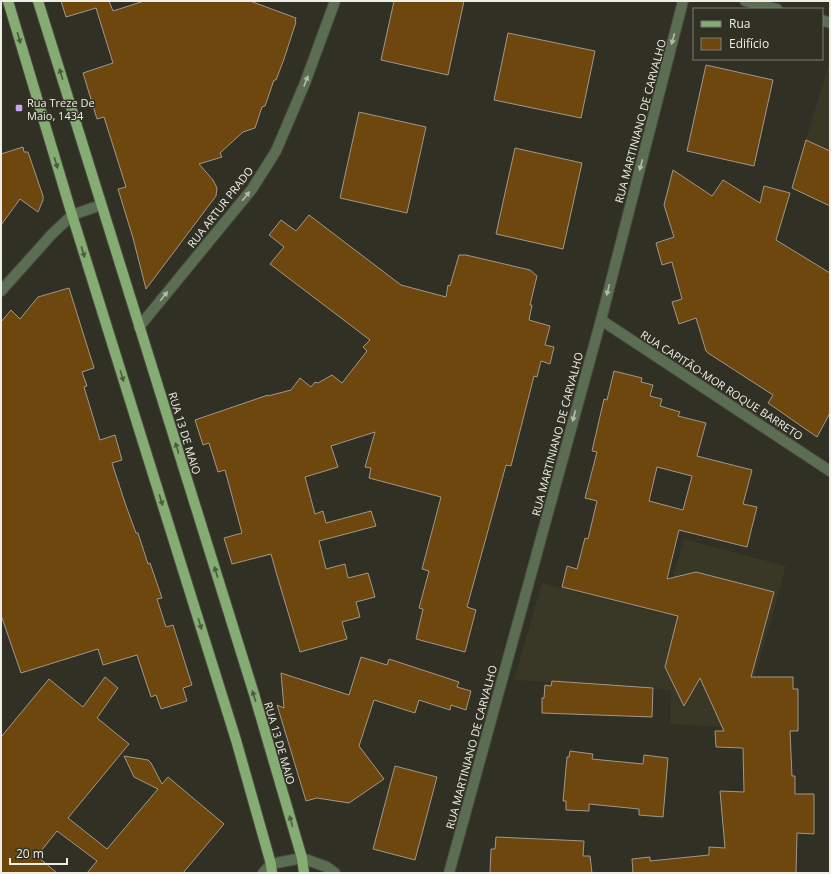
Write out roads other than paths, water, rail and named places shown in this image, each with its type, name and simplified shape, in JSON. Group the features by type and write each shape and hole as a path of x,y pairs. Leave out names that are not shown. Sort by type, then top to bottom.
{"main road":[{"path":"8,1 72,215 236,740 272,869"},
{"name":"RUA 13 DE MAIO","path":"38,1 254,694 302,858 304,873"}],"street":[{"name":"RUA ARTUR PRADO","path":"139,327 252,189 276,151 305,83 335,1"},
{"name":"RUA MARTINIANO DE CARVALHO","path":"449,873 601,320 683,1"},
{"path":"745,1 773,8"},
{"path":"1,290 52,234 72,215 101,205"},
{"name":"RUA CAPITÃO-MOR ROQUE BARRETO","path":"601,320 830,470"},
{"path":"263,873 302,858 327,867 335,873"}],"place":[{"name":"Rua Treze De Maio, 1434","path":"19,108"}]}
